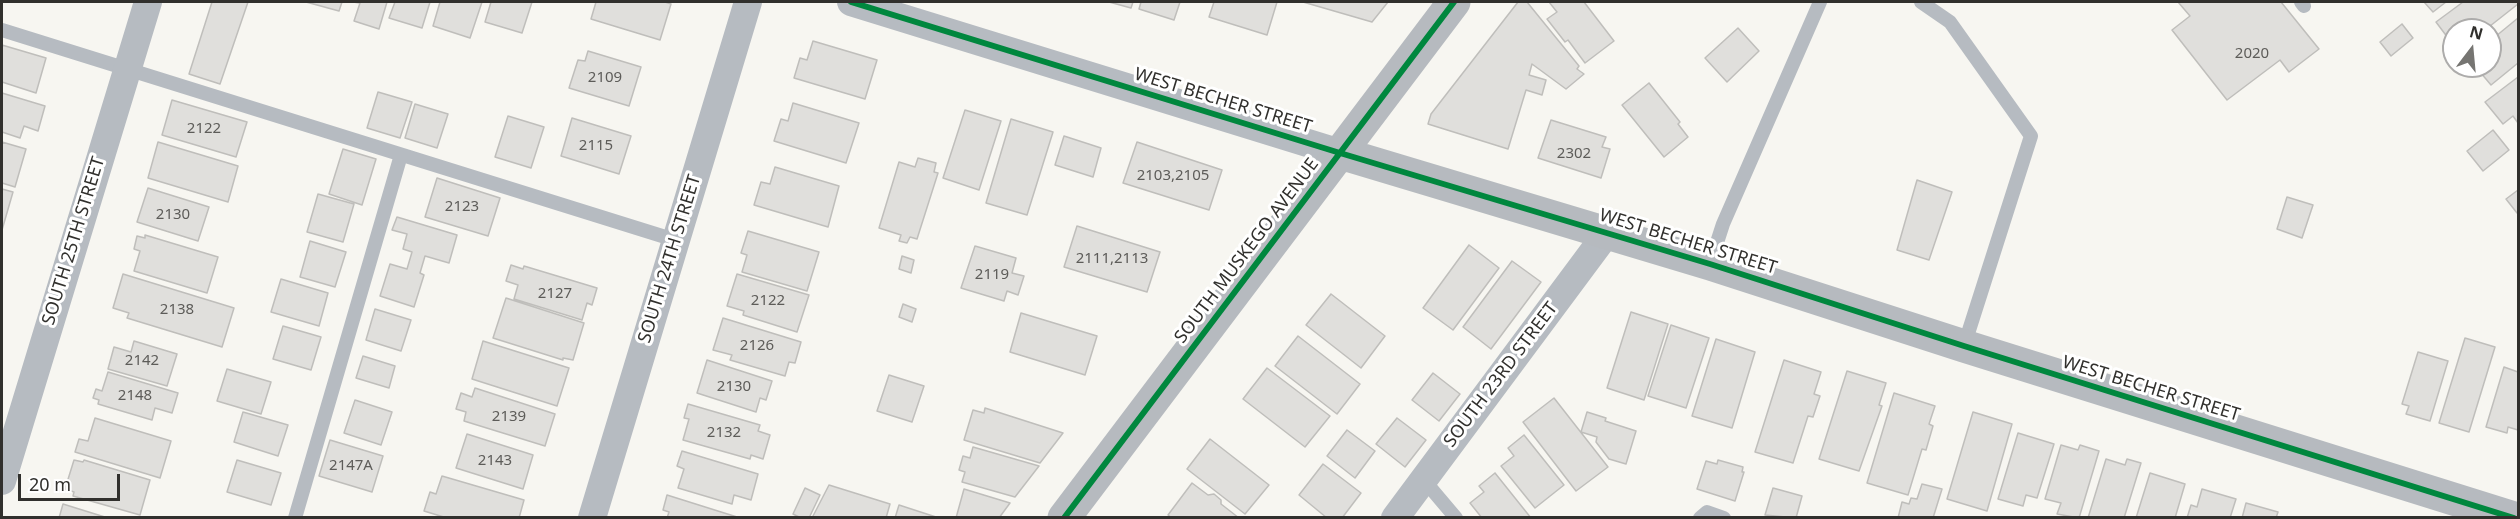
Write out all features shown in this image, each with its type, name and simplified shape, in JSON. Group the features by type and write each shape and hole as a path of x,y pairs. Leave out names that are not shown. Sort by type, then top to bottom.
{"street":[{"name":"SOUTH 25TH STREET","path":"2,481 148,2"},
{"name":"SOUTH 24TH STREET","path":"592,518 748,2"},
{"name":"WEST BECHER STREET","path":"851,2 1710,264 2514,518"},
{"name":"SOUTH MUSKEGO AVENUE","path":"1064,518 1454,2"},
{"name":"SOUTH 23RD STREET","path":"1395,518 1607,233"}],"lane":[{"path":"1710,264 1723,225 1820,2"},
{"path":"1921,2 1950,22 2031,136 1964,346"},
{"path":"2,30 675,240"},
{"path":"295,518 401,155"},
{"path":"1424,479 1456,518"},
{"path":"1700,518 1707,512 1724,518"}],"building":[{"path":"212,2 248,2 220,84 189,74"},
{"path":"306,2 342,2 339,11"},
{"path":"353,2 387,2 379,29 354,21 360,3"},
{"path":"395,2 430,2 422,28 389,18"},
{"path":"440,2 482,2 470,38 433,26"},
{"path":"491,2 532,2 522,33 485,22"},
{"path":"596,2 665,2 671,4 660,40 591,19"},
{"path":"1109,2 1133,2 1131,8"},
{"path":"1141,2 1180,2 1174,20 1139,9"},
{"path":"1214,2 1277,2 1267,35 1209,17"},
{"path":"1303,2 1388,2 1372,22"},
{"path":"1518,2 1527,2 1579,66 1577,69 1584,74 1566,89 1532,64 1529,75 1546,80 1542,95 1526,90 1508,149 1428,124 1431,114"},
{"path":"1549,2 1584,2 1614,41 1585,63 1568,40 1565,42 1547,19 1557,12"},
{"path":"2178,2 2281,2 2319,49 2289,72 2280,60 2227,100 2172,30 2190,16"},
{"path":"2424,2 2446,2 2433,12"},
{"path":"2463,2 2518,2 2500,18 2442,18 2442,30 2436,22"},
{"path":"2518,18 2518,63 2502,76 2502,31"},
{"path":"2402,24 2413,38 2391,56 2380,42"},
{"path":"1738,28 1759,51 1727,82 1705,58"},
{"path":"813,41 877,60 865,99 794,78 800,58 807,60"},
{"path":"2,45 46,58 36,93 2,82"},
{"path":"588,51 641,67 629,106 569,88 578,60 585,61"},
{"path":"2518,77 2518,123 2513,116 2503,124 2485,102"},
{"path":"2485,78 2500,78 2491,85"},
{"path":"1649,83 1680,122 1678,124 1688,137 1664,157 1622,105"},
{"path":"378,92 412,102 400,138 367,128"},
{"path":"2,93 45,106 38,131 24,126 20,138 2,132"},
{"path":"172,100 247,122 236,157 162,135"},
{"path":"793,103 859,123 846,163 774,141 781,119 788,121"},
{"path":"415,104 448,114 437,148 405,138"},
{"path":"965,110 1001,121 979,190 943,178"},
{"path":"508,116 544,127 531,168 495,157"},
{"path":"572,118 631,136 619,174 561,156"},
{"path":"1011,119 1053,132 1027,215 986,203"},
{"path":"1551,120 1606,137 1602,147 1610,149 1601,178 1538,158"},
{"path":"2493,130 2509,150 2483,171 2467,151"},
{"path":"1064,136 1101,148 1093,177 1055,165"},
{"path":"2,142 26,149 15,187 2,183"},
{"path":"158,142 238,166 228,202 148,178"},
{"path":"1137,142 1222,170 1209,210 1123,183"},
{"path":"343,149 376,159 362,205 329,194"},
{"path":"918,158 936,163 934,172 938,173 917,239 910,237 907,243 899,241 901,235 879,228 899,162 915,167"},
{"path":"775,167 839,186 828,227 754,205 761,182 770,184"},
{"path":"437,178 500,198 488,236 425,217"},
{"path":"1917,180 1952,192 1929,260 1897,250"},
{"path":"148,188 209,207 198,241 137,222"},
{"path":"2,189 13,192 2,230"},
{"path":"2518,190 2518,212 2517,213 2506,199"},
{"path":"318,194 354,204 343,242 307,232"},
{"path":"2287,197 2313,205 2302,238 2277,229"},
{"path":"397,217 457,235 449,263 425,256 420,273 424,275 414,307 380,296 390,264 407,269 412,252 403,249 407,234 392,230"},
{"path":"1077,226 1160,252 1147,292 1064,267"},
{"path":"748,231 819,252 807,291 742,272 747,255 741,253"},
{"path":"145,235 218,257 207,293 134,271 140,251 134,249 137,236 145,238"},
{"path":"310,241 346,252 335,287 300,277"},
{"path":"1469,245 1499,268 1453,330 1423,308"},
{"path":"975,246 1016,258 1012,273 1024,276 1018,295 1007,291 1004,301 961,288"},
{"path":"902,256 914,260 911,273 899,269"},
{"path":"1512,261 1541,282 1491,349 1463,327"},
{"path":"511,265 523,269 524,266 597,288 592,305 587,303 582,320 514,299 518,285 506,281"},
{"path":"123,274 234,308 222,347 127,318 129,313 113,308"},
{"path":"737,274 809,295 797,332 743,315 744,311 727,306"},
{"path":"281,279 328,293 319,326 271,312"},
{"path":"1331,294 1385,336 1361,368 1306,325"},
{"path":"506,298 584,323 573,360 563,358 563,360 493,338"},
{"path":"903,304 916,309 912,322 899,317"},
{"path":"375,309 411,320 401,351 366,340"},
{"path":"1631,312 1668,324 1644,400 1607,388"},
{"path":"1021,313 1097,336 1085,375 1010,352"},
{"path":"723,318 801,342 795,363 789,362 785,376 730,360 732,355 713,350"},
{"path":"1671,325 1709,338 1686,408 1648,396"},
{"path":"283,326 321,337 311,370 273,359"},
{"path":"1298,336 1360,384 1337,414 1275,366"},
{"path":"2465,338 2495,347 2469,432 2439,423"},
{"path":"1716,339 1755,352 1732,428 1692,416"},
{"path":"134,341 177,354 167,386 108,369 114,347 131,352"},
{"path":"483,341 569,368 557,406 472,379"},
{"path":"2418,352 2448,361 2430,421 2406,414 2409,406 2402,404"},
{"path":"363,356 395,366 389,388 356,378"},
{"path":"707,360 772,381 766,400 760,398 756,412 697,393"},
{"path":"1784,360 1821,372 1814,394 1820,396 1813,417 1808,416 1793,463 1755,452"},
{"path":"2504,367 2518,372 2518,430 2508,427 2507,433 2486,427"},
{"path":"1267,368 1330,416 1305,447 1243,399"},
{"path":"227,369 271,382 261,414 217,401"},
{"path":"1847,371 1886,383 1879,405 1882,406 1859,471 1819,459"},
{"path":"108,372 178,393 172,413 155,408 152,420 98,404 99,400 93,398 96,389 102,391"},
{"path":"1433,373 1460,394 1439,421 1412,400"},
{"path":"889,375 924,386 912,422 877,411"},
{"path":"475,388 555,414 545,446 464,421 466,412 456,409 461,393 472,397"},
{"path":"1894,393 1935,406 1929,424 1933,426 1926,450 1922,449 1908,495 1867,483"},
{"path":"1554,398 1608,467 1576,491 1523,422"},
{"path":"355,400 392,412 381,445 344,433"},
{"path":"688,404 760,425 758,431 770,435 763,459 751,455 750,459 683,440 689,419 684,418"},
{"path":"985,408 1063,433 1040,463 964,440 973,410 984,413"},
{"path":"243,412 288,425 278,456 234,442"},
{"path":"1587,412 1606,418 1605,421 1636,431 1626,464 1609,459 1596,442 1597,437 1581,432"},
{"path":"1973,412 2012,424 1987,511 1947,499"},
{"path":"95,418 171,441 160,478 75,452 79,439 88,441"},
{"path":"1397,418 1426,440 1405,467 1376,444"},
{"path":"1347,430 1375,451 1355,478 1327,456"},
{"path":"2018,433 2054,444 2037,498 2026,495 2023,506 1998,499"},
{"path":"467,434 533,455 523,489 456,468"},
{"path":"1524,435 1564,485 1535,508 1501,466 1514,456 1508,448"},
{"path":"1210,439 1269,485 1245,514 1187,469"},
{"path":"330,440 383,456 372,492 319,476"},
{"path":"2061,445 2078,450 2080,445 2099,451 2079,518 2057,514 2061,503 2045,499"},
{"path":"973,447 1039,466 1015,497 962,482 965,472 959,470 963,456 970,458"},
{"path":"682,451 758,474 751,500 734,495 732,504 678,488 684,469 677,466"},
{"path":"2106,459 2125,465 2127,459 2141,463 2124,518 2088,518"},
{"path":"74,460 83,462 84,460 150,480 140,515 73,496 74,492 65,489"},
{"path":"237,460 281,473 271,505 227,492"},
{"path":"1718,460 1743,467 1742,472 1744,472 1735,501 1697,489 1706,461 1717,464"},
{"path":"1323,464 1361,493 1342,518 1327,518 1299,495"},
{"path":"1495,473 1531,518 1482,518 1470,503 1484,492 1479,486"},
{"path":"2150,473 2185,484 2175,518 2136,518"},
{"path":"442,476 524,500 519,518 447,518 424,511 430,492 436,494"},
{"path":"1192,483 1208,495 1214,494 1221,500 1221,504 1239,518 1172,518 1168,515"},
{"path":"1922,484 1942,489 1933,518 1898,518 1902,502 1909,504 1911,498 1917,499"},
{"path":"829,485 890,504 886,518 812,518"},
{"path":"805,488 820,495 809,518 801,518 793,514"},
{"path":"1773,488 1802,496 1796,518 1765,515"},
{"path":"964,489 1010,503 999,518 956,518"},
{"path":"2202,489 2236,499 2230,518 2187,518 2191,505 2197,507"},
{"path":"667,495 737,518 667,518 669,512 663,510"},
{"path":"2246,503 2278,512 2276,518 2242,518"},
{"path":"63,504 108,518 59,518"},
{"path":"899,505 939,518 895,518"}],"cycle path":[{"path":"851,2 1710,264 2514,518"},
{"path":"1064,518 1454,2"}]}
